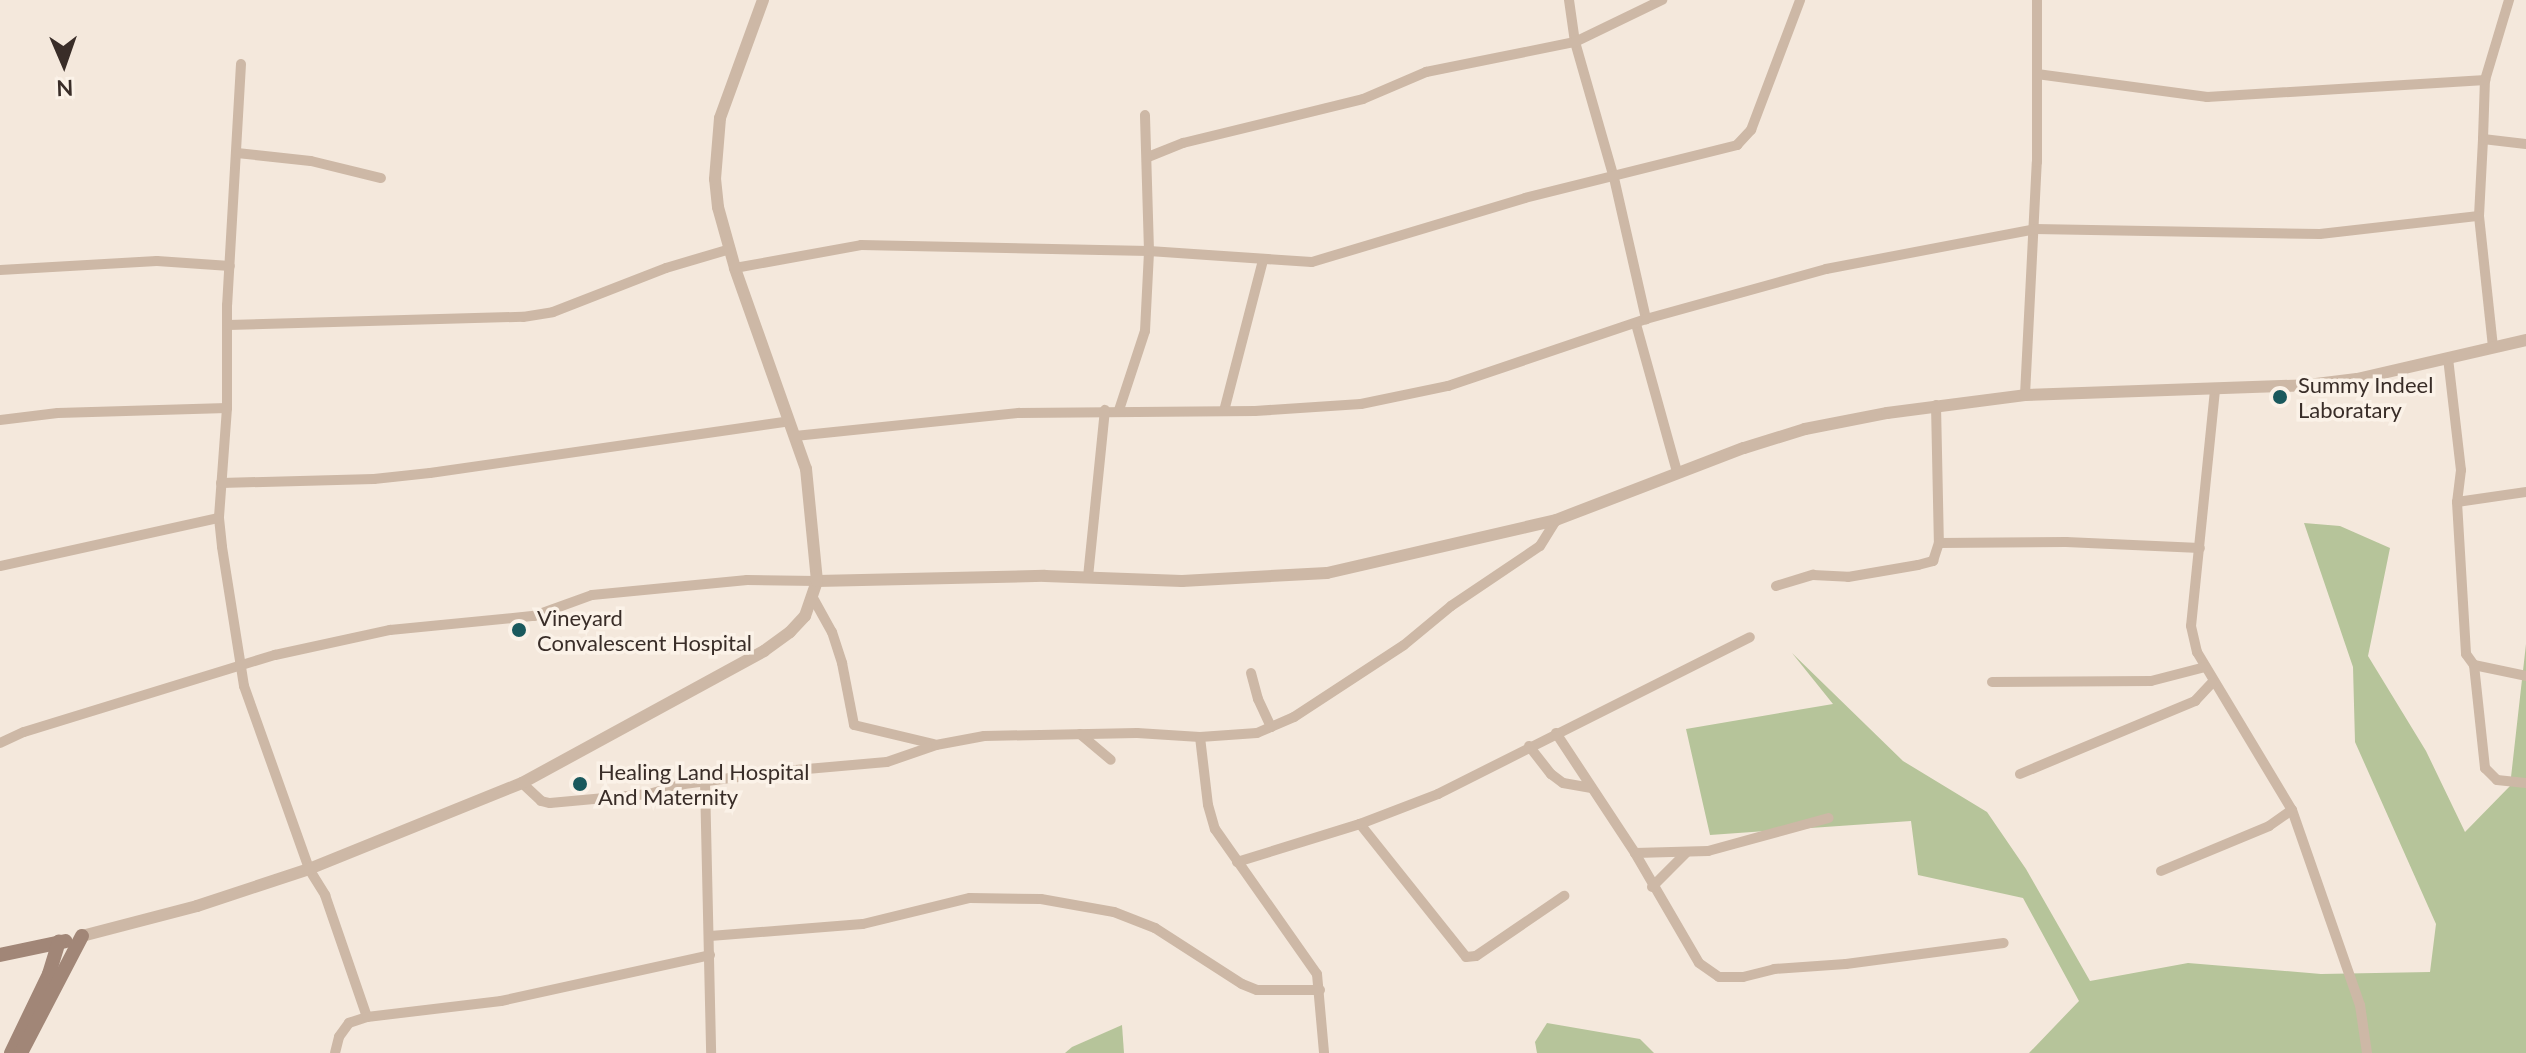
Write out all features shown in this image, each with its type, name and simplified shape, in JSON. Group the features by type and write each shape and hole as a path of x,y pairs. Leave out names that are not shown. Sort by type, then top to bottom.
{"main road":[{"path":"0,955 82,936"},
{"path":"21,1053 82,936"},
{"path":"11,1053 49,974 59,942"},
{"path":"25,950 36,957 49,974"}],"street":[{"path":"82,936 197,906 309,869 522,783 674,703 764,651 790,632 805,616 817,581 811,493 795,436 735,268 718,207 715,179 720,118 763,0"},
{"path":"1569,0 1575,42 1614,178 1641,322 1677,472"},
{"path":"1148,157 1183,143 1363,99 1426,72 1575,42 1662,0"},
{"path":"735,268 861,245 1149,251 1312,262 1525,198 1719,150 1745,139 1800,0"},
{"path":"2025,395 2035,229 2037,0"},
{"path":"2493,347 2479,216 2485,80 2509,0"},
{"path":"241,64 230,266 227,408 219,518 239,667 309,869 325,895 367,1017"},
{"path":"2037,74 2207,97 2485,80"},
{"path":"1119,410 1145,331 1149,251 1145,115"},
{"path":"2483,139 2526,144"},
{"path":"237,153 311,161 381,178"},
{"path":"795,436 1019,413 1224,411 1361,404 1411,396 1641,322 1826,269 2035,229 2320,234 2479,216"},
{"path":"228,325 523,317 553,312 666,268 730,249"},
{"path":"1224,411 1263,260"},
{"path":"0,270 157,261 230,266"},
{"path":"0,743 24,732 275,655 390,630 534,616 592,595 747,580 1088,577 1182,581 1327,573 1556,520 1677,472 1805,429 1936,405 2025,395 2215,390 2357,379 2526,340"},
{"path":"2448,358 2461,470 2457,502 2466,654 2474,665 2485,768 2497,780 2526,783"},
{"path":"2215,390 2191,626 2197,652 2212,683 2279,783 2292,810 2360,1005 2367,1053"},
{"path":"1776,586 1813,575 1848,577 1933,561 1939,543 1936,405"},
{"path":"0,420 58,413 227,408"},
{"path":"1088,577 1105,410"},
{"path":"221,483 374,479 430,473 789,421"},
{"path":"2457,502 2526,492"},
{"path":"0,566 219,518"},
{"path":"522,783 534,796 550,803 649,794 705,782 887,762 936,745 1000,735 1233,737 1294,717 1404,645 1451,606 1540,546 1556,520"},
{"path":"1939,543 2066,542 2200,548"},
{"path":"813,598 832,632 842,663 854,725 936,745"},
{"path":"1237,862 1360,824 1466,782 1529,746 1750,637"},
{"path":"2474,665 2526,676"},
{"path":"1992,682 2151,681 2205,667"},
{"path":"1251,673 1258,699 1271,727"},
{"path":"2020,774 2195,701 2212,683"},
{"path":"1556,733 1635,853 1652,887 1699,963 1719,977 1743,977 1774,969 1846,964 2004,943"},
{"path":"1080,734 1111,760"},
{"path":"1200,737 1208,805 1215,829 1310,959 1320,990 1324,1053"},
{"path":"1529,746 1551,774 1563,783 1592,788"},
{"path":"705,782 711,1053"},
{"path":"2161,871 2269,826 2292,810"},
{"path":"1635,853 1708,851 1829,818"},
{"path":"1360,824 1466,957 1476,956 1564,896"},
{"path":"1652,887 1686,853"},
{"path":"710,936 863,924 970,898 1041,899 1114,912 1155,928 1242,984 1257,990 1320,990"},
{"path":"335,1053 339,1037 349,1023 367,1017 501,1001 710,955"}],"green space":[{"path":"2304,523 2340,526 2390,548 2368,656 2426,751 2465,832 2510,786 2526,644 2526,1053 2029,1053 2079,1001 2023,898 1918,875 1911,821 1710,835 1686,729 1833,704 1792,653 1903,761 1987,812 2026,869 2090,981 2188,963 2321,974 2430,972 2436,924 2355,742 2353,667"},
{"path":"1547,1023 1640,1039 1654,1053 1537,1053 1535,1042"},
{"path":"1122,1025 1124,1053 1065,1053 1072,1047"}],"place":[{"name":"Summy Indeel Laboratary","path":"2280,397"},
{"name":"Vineyard Convalescent Hospital","path":"519,630"},
{"name":"Healing Land Hospital And Maternity","path":"580,784"}]}
